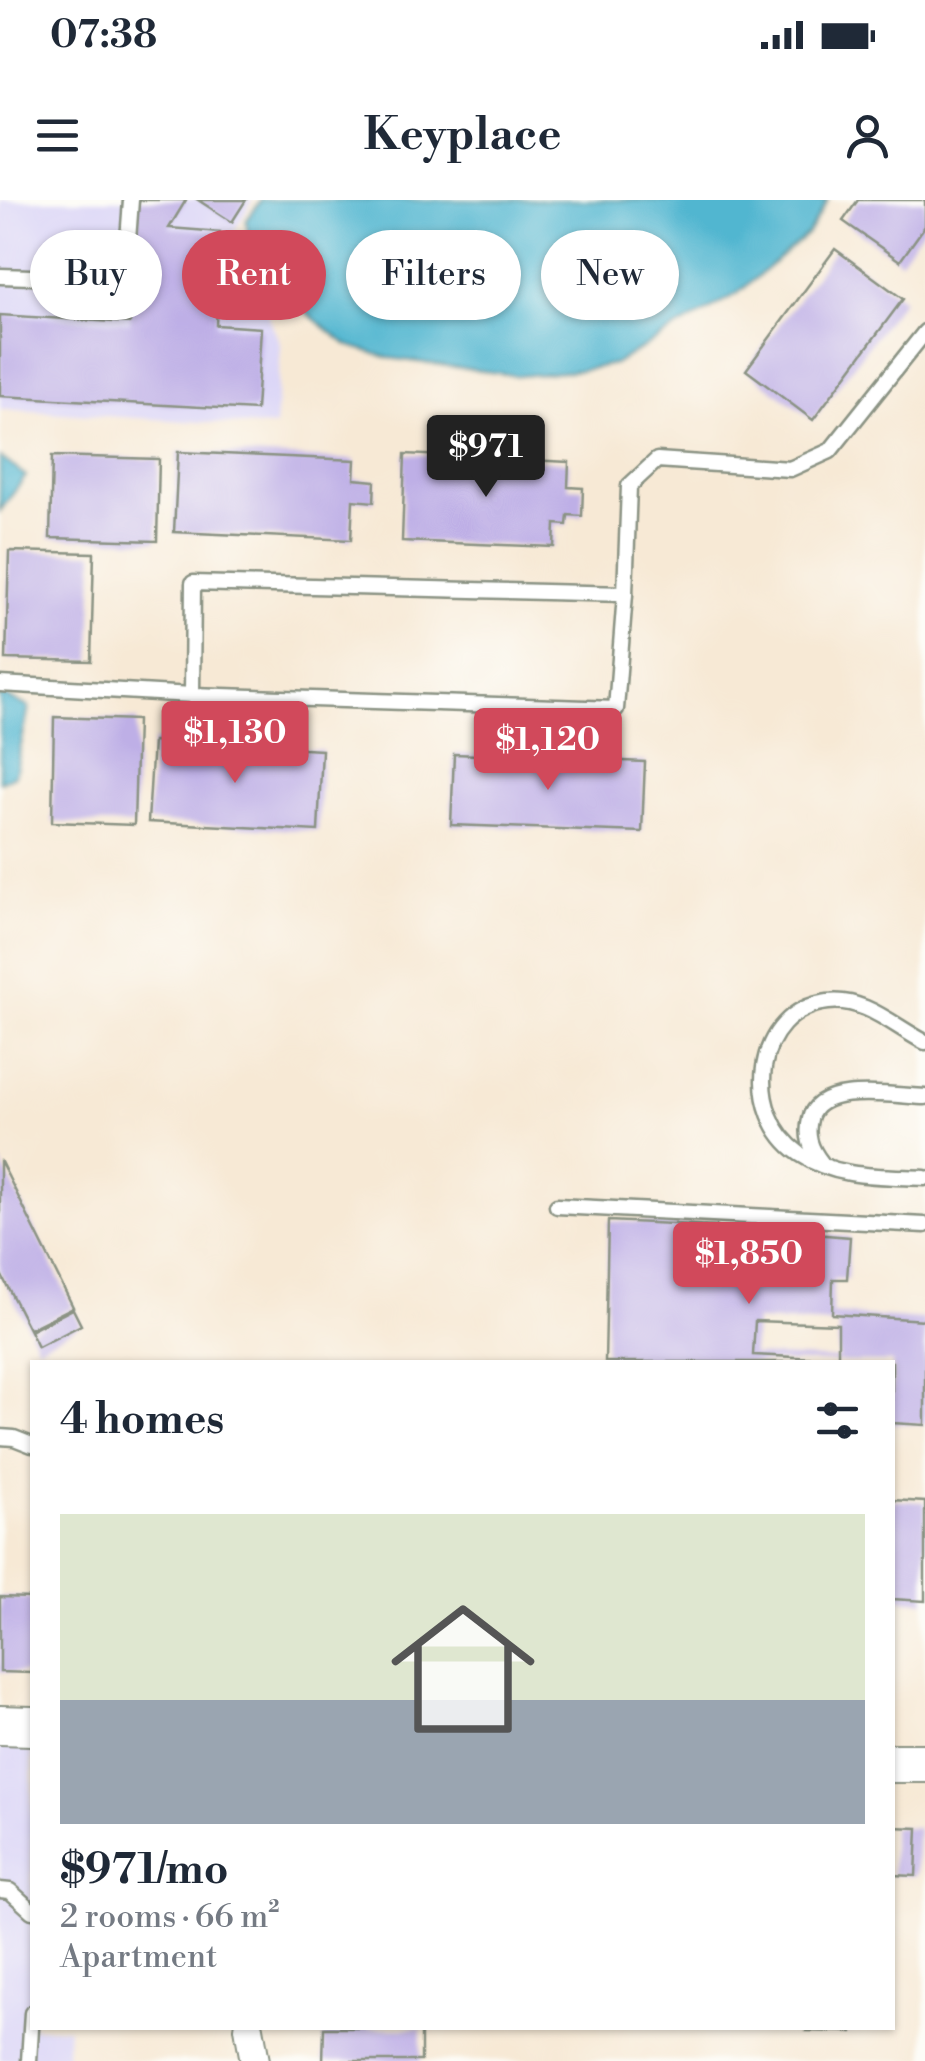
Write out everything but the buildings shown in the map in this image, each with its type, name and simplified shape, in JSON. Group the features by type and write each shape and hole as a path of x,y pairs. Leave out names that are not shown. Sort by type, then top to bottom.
{"street":[{"path":"0,1724 30,1726"},
{"path":"895,1763 925,1764"},
{"path":"250,2030 255,2061"}],"lane":[{"path":"0,276 126,280 131,200"},
{"path":"0,684 616,710 629,486 657,460 790,469 830,451 925,332"},
{"path":"192,694 193,583 625,594"},
{"path":"925,1042 864,1007 830,1001 799,1012 774,1032 764,1061 764,1095 774,1126 797,1152 825,1168 847,1174 925,1178"},
{"path":"825,1168 810,1148 808,1129 811,1112 824,1099 846,1094 925,1098"},
{"path":"558,1206 925,1225"},
{"path":"0,1437 30,1445"},
{"path":"0,1890 10,1891 30,1909"},
{"path":"29,2061 31,2030"}],"shaded area":[{"path":"0,200 253,200 235,230 182,230 182,320 270,320 281,346 275,427 0,409"},
{"path":"0,1741 30,1743 30,2030 68,2030 66,2061 0,2061"}],"water":[{"path":"261,200 828,200 808,234 737,294 614,364 520,376 389,358 347,345 316,320 326,320 326,230 247,230 246,221"},
{"path":"0,457 26,476 0,511"},
{"path":"0,694 29,707 15,775 0,782"}]}
